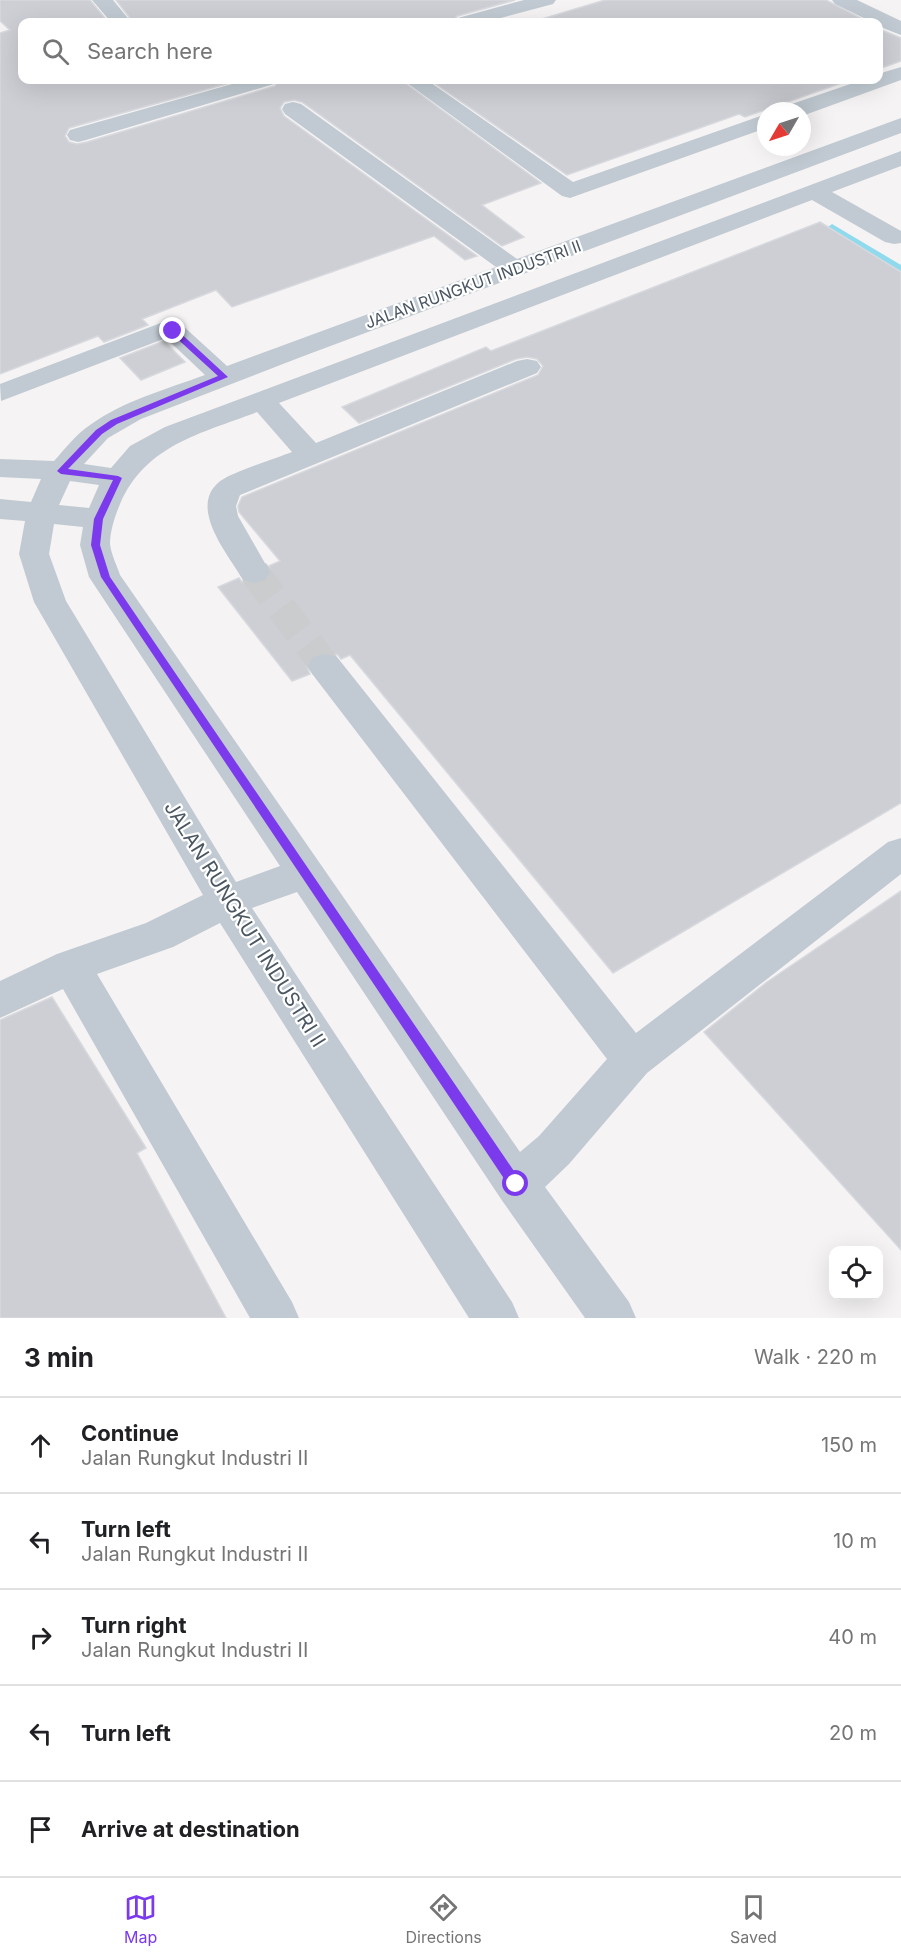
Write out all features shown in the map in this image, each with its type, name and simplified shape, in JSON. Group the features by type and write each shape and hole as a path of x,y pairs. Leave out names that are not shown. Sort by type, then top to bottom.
{"street":[{"path":"102,0 118,18"},
{"path":"480,18 546,0"},
{"path":"842,0 877,18"},
{"path":"883,21 901,30"},
{"path":"883,79 901,73"},
{"path":"78,135 253,84"},
{"path":"420,84 570,190 757,124"},
{"path":"811,105 870,84"},
{"path":"293,109 515,269"},
{"name":"JALAN RUNGKUT INDUSTRI II","path":"496,1318 227,901 50,602 34,554 41,514 61,471 99,432 114,422 292,351 901,125"},
{"name":"JALAN RUNGKUT INDUSTRI II","path":"613,1318 516,1184 105,577 95,545 99,519 118,478 140,453 156,442 318,378 901,158"},
{"path":"813,191 899,237"},
{"path":"0,393 166,329 173,331 224,377"},
{"path":"292,351 318,378"},
{"path":"254,572 224,519 221,508 222,498 230,488 527,367"},
{"path":"261,400 310,454"},
{"path":"0,468 61,471 118,478"},
{"path":"0,509 99,519"},
{"path":"325,666 632,1060"},
{"path":"516,1184 554,1150 632,1060 901,853"},
{"path":"0,1000 71,966 159,935 227,901 305,873"},
{"path":"71,966 276,1318"}],"building":[{"path":"0,0 90,0 105,18 18,18 18,84 226,84 69,128 65,136 69,142 77,144 277,84 406,84 541,183 482,205 524,237 502,246 302,102 294,100 284,102 280,108 284,116 477,256 465,260 434,236 232,307 216,290 142,319 148,325 104,342 98,336 0,374 0,33 10,30 0,21"},
{"path":"116,0 515,0 456,18 130,18"},
{"path":"605,0 826,0 860,18 545,18"},
{"path":"883,31 901,38 901,61 883,68"},
{"path":"436,84 839,84 788,102 757,102 757,113 745,117 739,114 567,175"},
{"path":"820,222 901,272 901,803 613,973 350,655 341,659 338,655 326,652 312,655 306,665 310,674 292,681 218,587 239,578 242,582 253,585 266,582 272,573 269,566 280,561 239,512 238,506 242,497 538,375 543,366 537,359 527,357 516,359 359,423 342,407 486,347 491,351"},
{"path":"164,341 185,362 141,380 120,358"},
{"path":"901,891 901,1250 704,1032 767,982"},
{"path":"52,997 146,1148 137,1153 226,1318 0,1318 0,1020"}],"waterway":[{"path":"832,227 901,269"}],"tunnel":[{"path":"254,572 325,666"}],"route":[{"path":"173,331 224,377 131,413 114,422 99,432 61,471 118,478 99,519 95,545 105,577 516,1184"}]}
